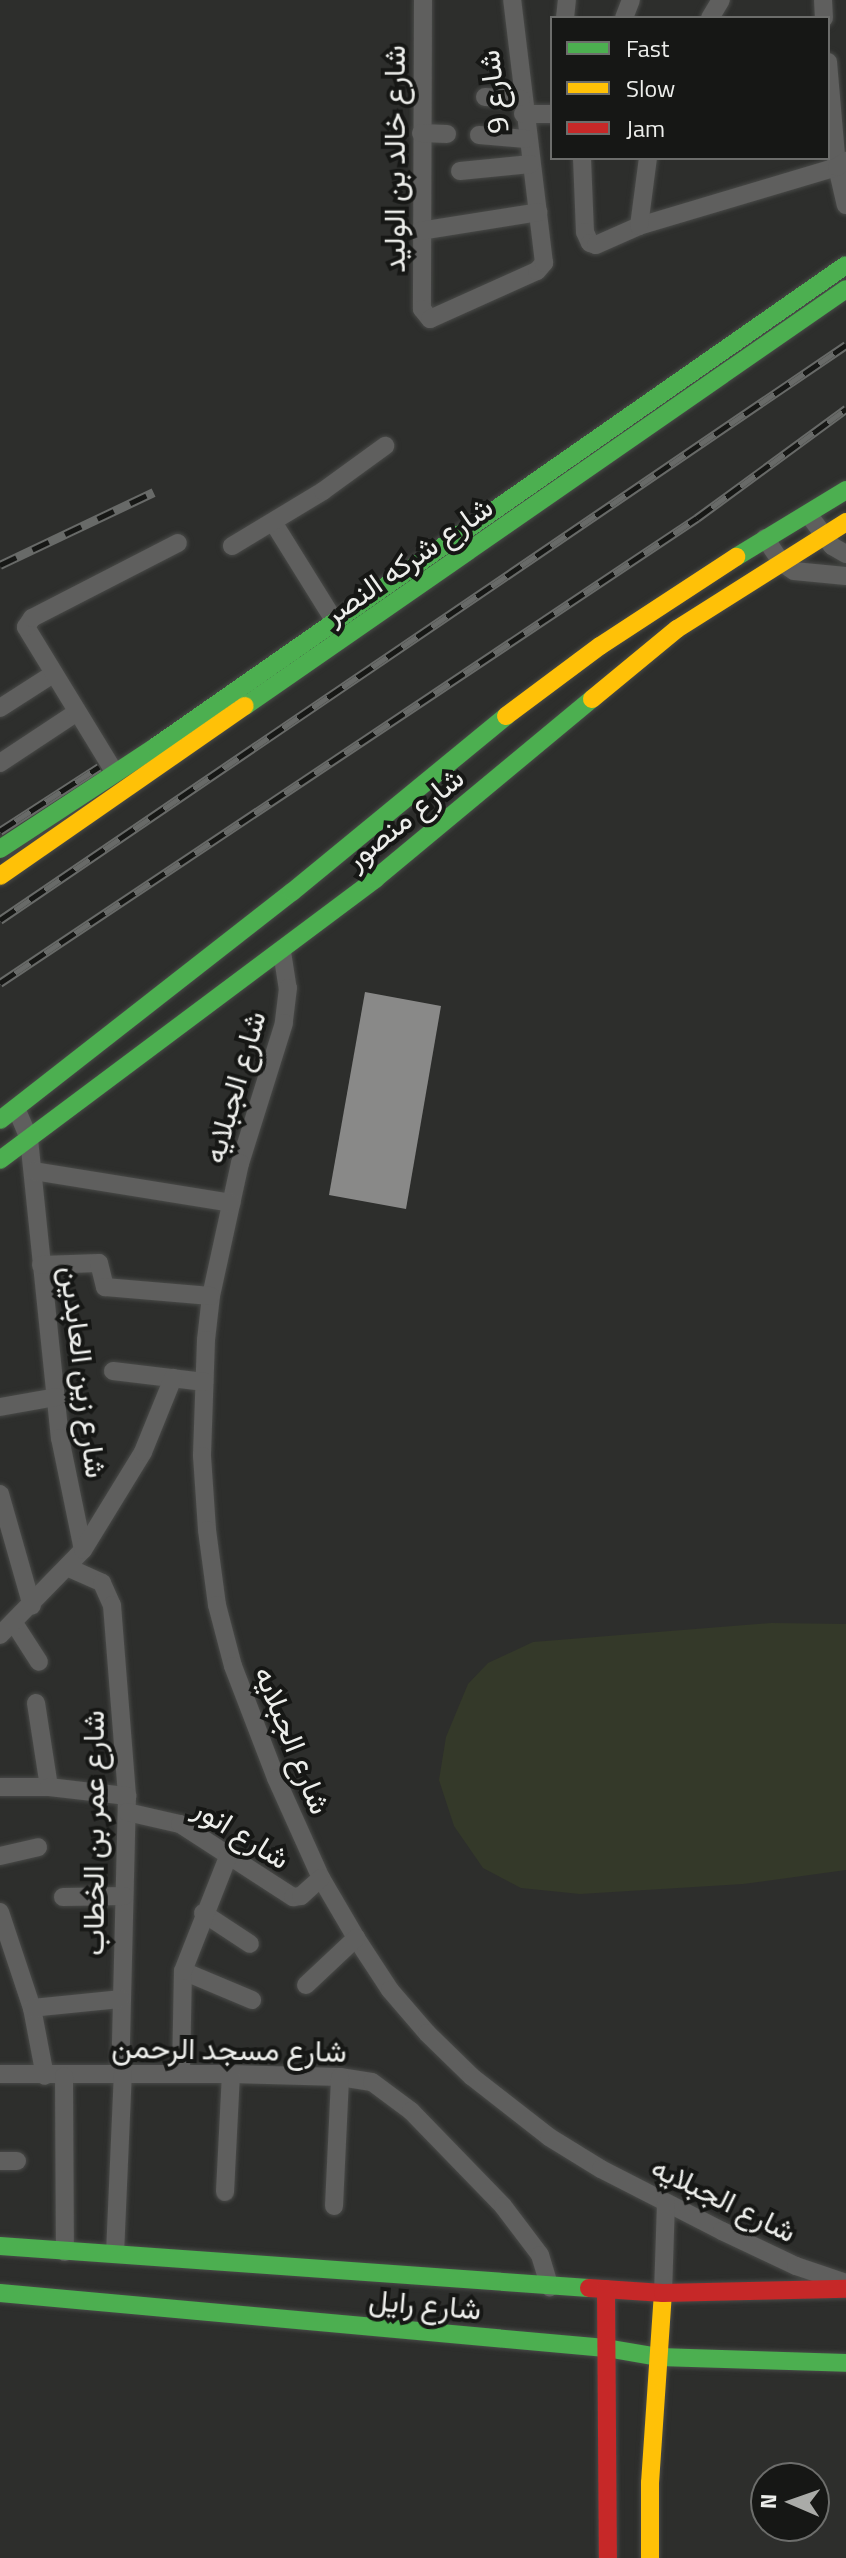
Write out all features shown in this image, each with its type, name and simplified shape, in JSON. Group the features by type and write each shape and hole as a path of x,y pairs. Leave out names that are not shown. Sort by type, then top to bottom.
{"street":[{"name":"شارع خالد بن الوليد","path":"423,0 420,231 422,309 426,317"},
{"name":"شارع 9","path":"426,317 436,317 537,271 544,257 522,107 512,0"},
{"path":"830,78 838,100 831,134 841,164 846,205"},
{"path":"485,97 550,114"},
{"path":"421,133 447,134"},
{"path":"479,135 526,139"},
{"path":"582,160 585,232 590,243 602,244 639,226 841,164"},
{"path":"639,226 648,160"},
{"path":"460,171 531,164"},
{"path":"420,231 538,212"},
{"name":"شارع شركه النصر","path":"0,849 115,773 846,265"},
{"name":"شارع شركه النصر","path":"0,876 846,289"},
{"path":"232,546 385,446"},
{"name":"شارع منصور","path":"0,1160 282,952 406,827 490,728 600,646 765,538 846,490"},
{"path":"808,514 824,537 846,554"},
{"path":"273,522 334,620"},
{"name":"شارع منصور","path":"0,1120 677,629 846,522"},
{"path":"765,538 782,563 804,574 846,576"},
{"path":"115,773 26,631 29,621 178,543"},
{"path":"0,708 53,674"},
{"path":"0,763 77,712"},
{"name":"شارع الجبلايه","path":"282,952 288,988 284,1023 251,1124 231,1203 211,1296 204,1382 202,1456 207,1530 217,1605 251,1719 321,1878 356,1938 399,2001 471,2076 549,2137 666,2203 796,2266 846,2286"},
{"name":"شارع زين العابدين","path":"16,1108 29,1139 34,1171 41,1265 66,1476 83,1550"},
{"path":"34,1171 231,1203"},
{"path":"41,1265 101,1263 105,1287 211,1296"},
{"path":"113,1371 204,1382"},
{"path":"39,1662 7,1629 83,1550 143,1452 173,1378"},
{"path":"0,1407 56,1397"},
{"path":"0,1494 32,1606"},
{"name":"شارع عمر بن الخطاب","path":"69,1568 102,1583 110,1598 127,1804 115,2254"},
{"path":"36,1703 49,1787"},
{"name":"شارع انور","path":"0,1787 49,1787 127,1804 180,1824 293,1897 301,1896 321,1878"},
{"path":"0,1856 38,1847"},
{"path":"181,2073 183,1971 203,1913 229,1854"},
{"path":"63,1897 124,1896"},
{"path":"0,1912 9,1962 32,2008 54,2076 65,2252"},
{"path":"203,1913 250,1944"},
{"path":"306,1985 356,1938"},
{"path":"183,1971 252,2000"},
{"path":"32,2008 121,1999"},
{"name":"شارع مسجد الرحمن","path":"0,2074 231,2074 340,2077 372,2082 411,2111 531,2239 540,2255 550,2287"},
{"path":"225,2192 231,2074"},
{"path":"334,2206 340,2077"},
{"path":"650,2558 650,2483 666,2203"},
{"name":"شارع رايل","path":"0,2246 663,2293 846,2286"},
{"path":"606,2289 608,2558"},
{"name":"شارع رايل","path":"0,2293 606,2348 659,2357 846,2363"}],"green space":[{"path":"771,1623 846,1624 846,1870 743,1884 580,1894 521,1888 483,1868 454,1826 439,1780 446,1737 468,1684 488,1663 533,1642"}],"building":[{"path":"365,992 441,1006 406,1209 329,1195"}],"railway":[{"path":"0,920 846,345"},
{"path":"0,983 697,518 846,409"},
{"path":"0,565 154,492"},
{"path":"0,831 99,767"}],"traffic: fast":[{"path":"0,849 155,747 846,265"},
{"path":"245,706 846,289"},
{"path":"736,557 846,490"},
{"path":"0,1160 375,879 592,699"},
{"path":"0,1120 292,892 506,716"},
{"path":"0,2246 589,2288"},
{"path":"0,2293 606,2348 659,2357 846,2363"}],"traffic: slow":[{"path":"592,699 677,629 846,522"},
{"path":"506,716 600,646 736,557"},
{"path":"0,876 245,706"},
{"path":"650,2558 650,2483 663,2293"}],"traffic: jam":[{"path":"589,2288 663,2293 846,2289"},
{"path":"606,2289 608,2558"}]}
